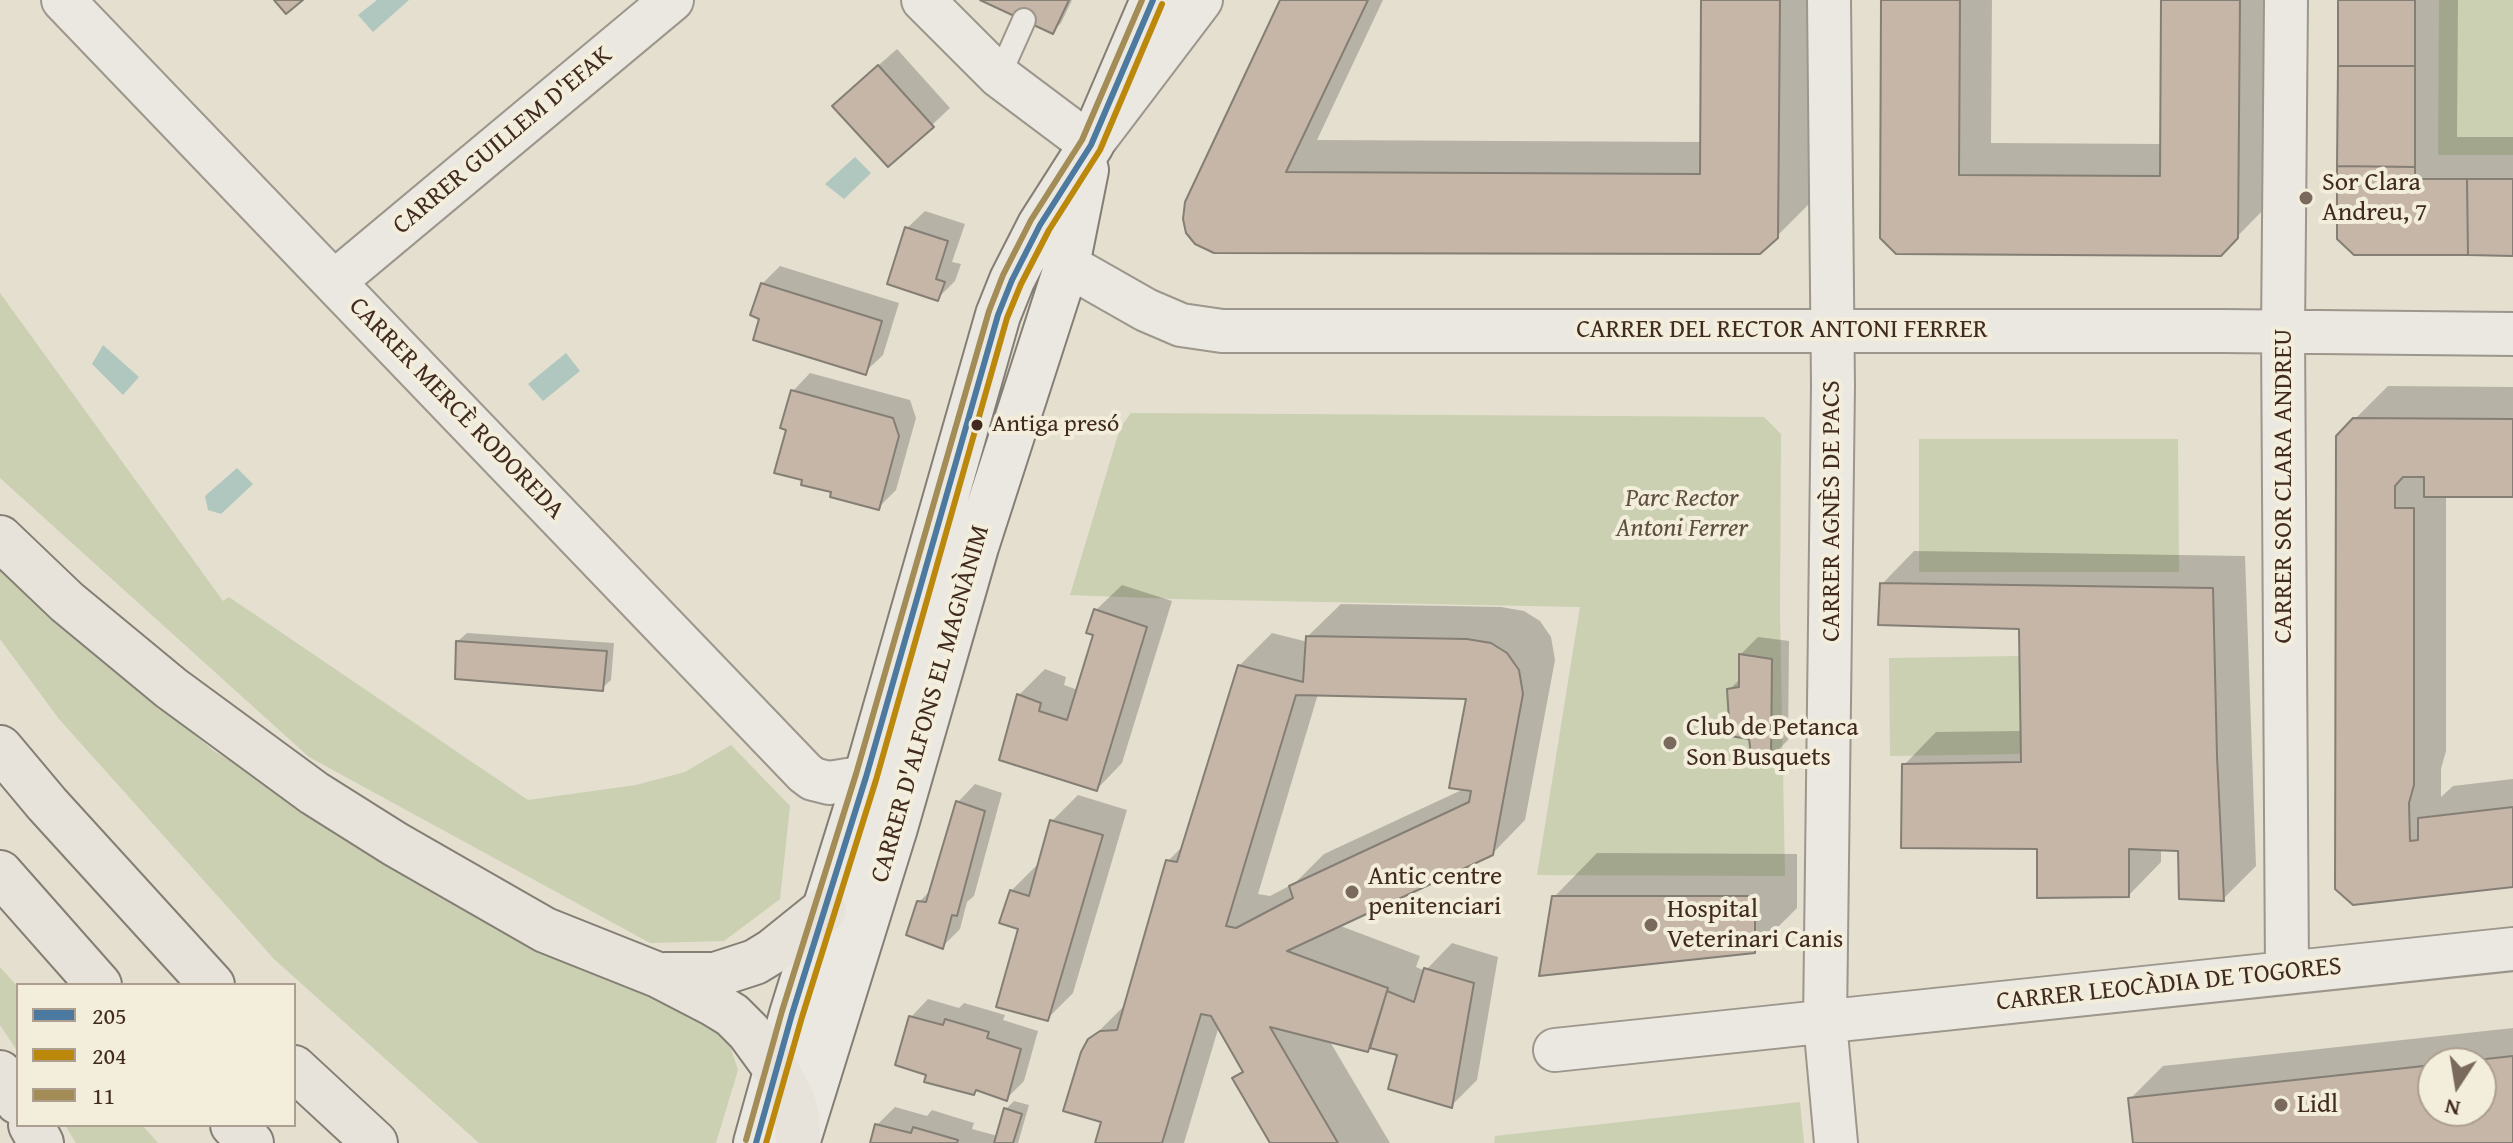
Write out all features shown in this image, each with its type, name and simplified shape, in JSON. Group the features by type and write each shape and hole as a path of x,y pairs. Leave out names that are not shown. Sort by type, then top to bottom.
{"main road":[{"name":"CARRER D'ALFONS EL MAGNÀNIM","path":"756,1143 866,777 998,315 1040,225 1091,145 1153,0"},
{"name":"CARRER D'ALFONS EL MAGNÀNIM","path":"798,1140 895,828 976,547 1067,265 1091,145"},
{"path":"0,538 67,602 171,688 314,793 460,883 545,930 658,975 732,1015 749,1032 776,1069 793,1101 798,1140"},
{"path":"0,748 210,983"},
{"path":"0,873 97,983"},
{"path":"658,975 715,975 755,962 824,910"},
{"path":"296,1070 375,1143"},
{"path":"0,1073 16,1099"},
{"path":"235,1127 251,1143"}],"street":[{"name":"CARRER MERCÈ RODOREDA","path":"63,0 805,773 813,779 829,783 866,777"},
{"name":"CARRER GUILLEM D'EFAK","path":"334,282 672,0"},
{"path":"923,0 999,76 1091,145"},
{"name":"CARRER D'ALFONS EL MAGNÀNIM","path":"1091,145 1201,0"},
{"name":"CARRER AGNÈS DE PACS","path":"1829,0 1833,330 1825,1022 1836,1143"},
{"name":"CARRER SOR CLARA ANDREU","path":"2286,0 2283,332 2287,972"},
{"path":"1040,225 1067,265"},
{"name":"CARRER DEL RECTOR ANTONI FERRER","path":"1067,265 1146,310 1181,325 1222,331 1833,330 2513,334"},
{"name":"CARRER LEOCÀDIA DE TOGORES","path":"1555,1050 2513,949"}],"lane":[{"path":"999,76 1024,20"}],"green space":[{"path":"2439,0 2513,0 2513,155 2438,155"},
{"path":"0,293 223,601 229,597 528,800 636,785 685,772 731,745 790,806 780,899 724,941 650,943 309,757 0,478"},
{"name":"Parc Rector Antoni Ferrer","path":"1131,413 1764,417 1781,434 1780,612 1785,876 1537,875 1580,607 1070,595 1120,428"},
{"path":"1919,439 2178,439 2179,572 1919,572"},
{"path":"0,567 50,615 214,751 512,926 725,1031 738,1070 716,1143 479,1143 274,959 59,719 0,639"},
{"path":"2019,656 2021,754 1890,756 1889,658"},
{"path":"0,967 16,985 16,1049 0,1025"},
{"path":"1800,1102 1804,1143 1494,1143 1495,1136"},
{"path":"66,1127 144,1127 158,1143 76,1143"}],"water":[{"path":"377,0 409,0 373,32 358,15"},
{"path":"855,157 871,173 844,199 825,184"},
{"path":"103,345 139,377 123,395 92,364"},
{"path":"566,353 580,371 543,401 528,384"},
{"path":"237,468 253,484 221,514 208,510 205,496"}],"building":[{"path":"274,0 303,0 286,14"},
{"path":"980,0 1069,0 1053,34"},
{"path":"1280,0 1368,0 1286,172 1700,174 1701,0 1780,0 1778,238 1760,254 1214,253 1195,244 1186,233 1183,219 1185,202"},
{"path":"1881,0 1960,0 1959,175 2160,176 2161,0 2240,0 2238,238 2221,256 1896,254 1880,238"},
{"path":"2338,0 2415,0 2415,66 2338,66"},
{"path":"878,65 934,127 888,167 832,106"},
{"path":"2338,66 2415,66 2415,167 2337,166"},
{"path":"2337,166 2415,167 2415,179 2467,179 2468,255 2354,255 2337,239"},
{"path":"2467,179 2513,179 2513,256 2468,255"},
{"path":"905,227 948,241 936,279 945,282 938,301 887,284"},
{"path":"761,283 882,321 866,375 753,340 759,319 750,315"},
{"path":"791,390 893,418 899,436 879,510 830,497 831,492 801,485 802,480 774,473 786,430 780,428"},
{"path":"2353,418 2513,419 2513,497 2424,497 2424,477 2403,477 2395,486 2395,508 2414,508 2414,785 2409,803 2410,841 2418,840 2418,818 2513,807 2513,887 2353,905 2335,889 2336,436"},
{"path":"1880,583 2213,588 2224,901 2179,899 2178,851 2129,849 2129,897 2037,898 2037,849 1901,848 1902,764 2021,762 2019,629 1878,625"},
{"path":"1094,609 1147,627 1097,791 999,760 1017,694 1041,703 1039,711 1067,720 1093,635 1086,633"},
{"name":"Antic centre penitenciari","path":"1306,636 1467,639 1491,643 1507,653 1519,670 1523,694 1493,855 1287,951 1388,988 1368,1052 1270,1027 1338,1143 1270,1143 1232,1078 1243,1072 1211,1016 1201,1014 1162,1143 1095,1143 1101,1122 1063,1111 1088,1039 1100,1031 1117,1030 1166,860 1177,862 1238,665 1303,682","holes":["1296,695 1466,699 1449,788 1471,791 1469,802 1289,886 1293,898 1236,928 1226,926"]},
{"path":"456,641 607,651 603,691 455,679"},
{"path":"1739,654 1772,659 1771,760 1752,761 1749,739 1730,736 1727,689 1739,687"},
{"path":"956,801 985,811 957,916 952,915 943,949 906,935 917,901 926,902"},
{"path":"1050,820 1103,835 1048,1021 996,1007 1018,929 999,923 1010,890 1029,896"},
{"name":"Hospital Veterinari Canis","path":"1552,896 1755,896 1755,953 1539,976"},
{"path":"1424,968 1474,983 1452,1108 1388,1089 1397,1055 1370,1048 1387,991 1414,1002"},
{"path":"909,1016 943,1025 945,1019 989,1032 987,1038 1021,1049 1007,1101 976,1090 974,1095 924,1082 926,1075 895,1065"},
{"name":"Lidl","path":"2513,1056 2513,1143 2133,1143 2128,1098 2417,1067 2417,1127 2497,1127 2497,1058"},
{"path":"1004,1108 1022,1114 1013,1143 994,1143"},
{"path":"875,1124 911,1133 913,1127 958,1140 957,1143 870,1143"}],"transit line":[{"name":"11","path":"746,1140 782,1011 856,774 989,311 1031,220 1082,140 1142,0"},
{"name":"205","path":"756,1143 792,1014 866,777 998,315 1040,225 1091,145 1153,0"},
{"name":"204","path":"766,1143 876,780 1007,318 1049,230 1100,150 1162,4"}],"place":[{"name":"Sor Clara Andreu, 7","path":"2306,198"},
{"name":"Antiga presó","path":"977,425"},
{"name":"Club de Petanca Son Busquets","path":"1670,743"},
{"name":"Antic centre penitenciari","path":"1352,892"},
{"name":"Hospital Veterinari Canis","path":"1651,925"},
{"name":"Lidl","path":"2281,1105"}]}
